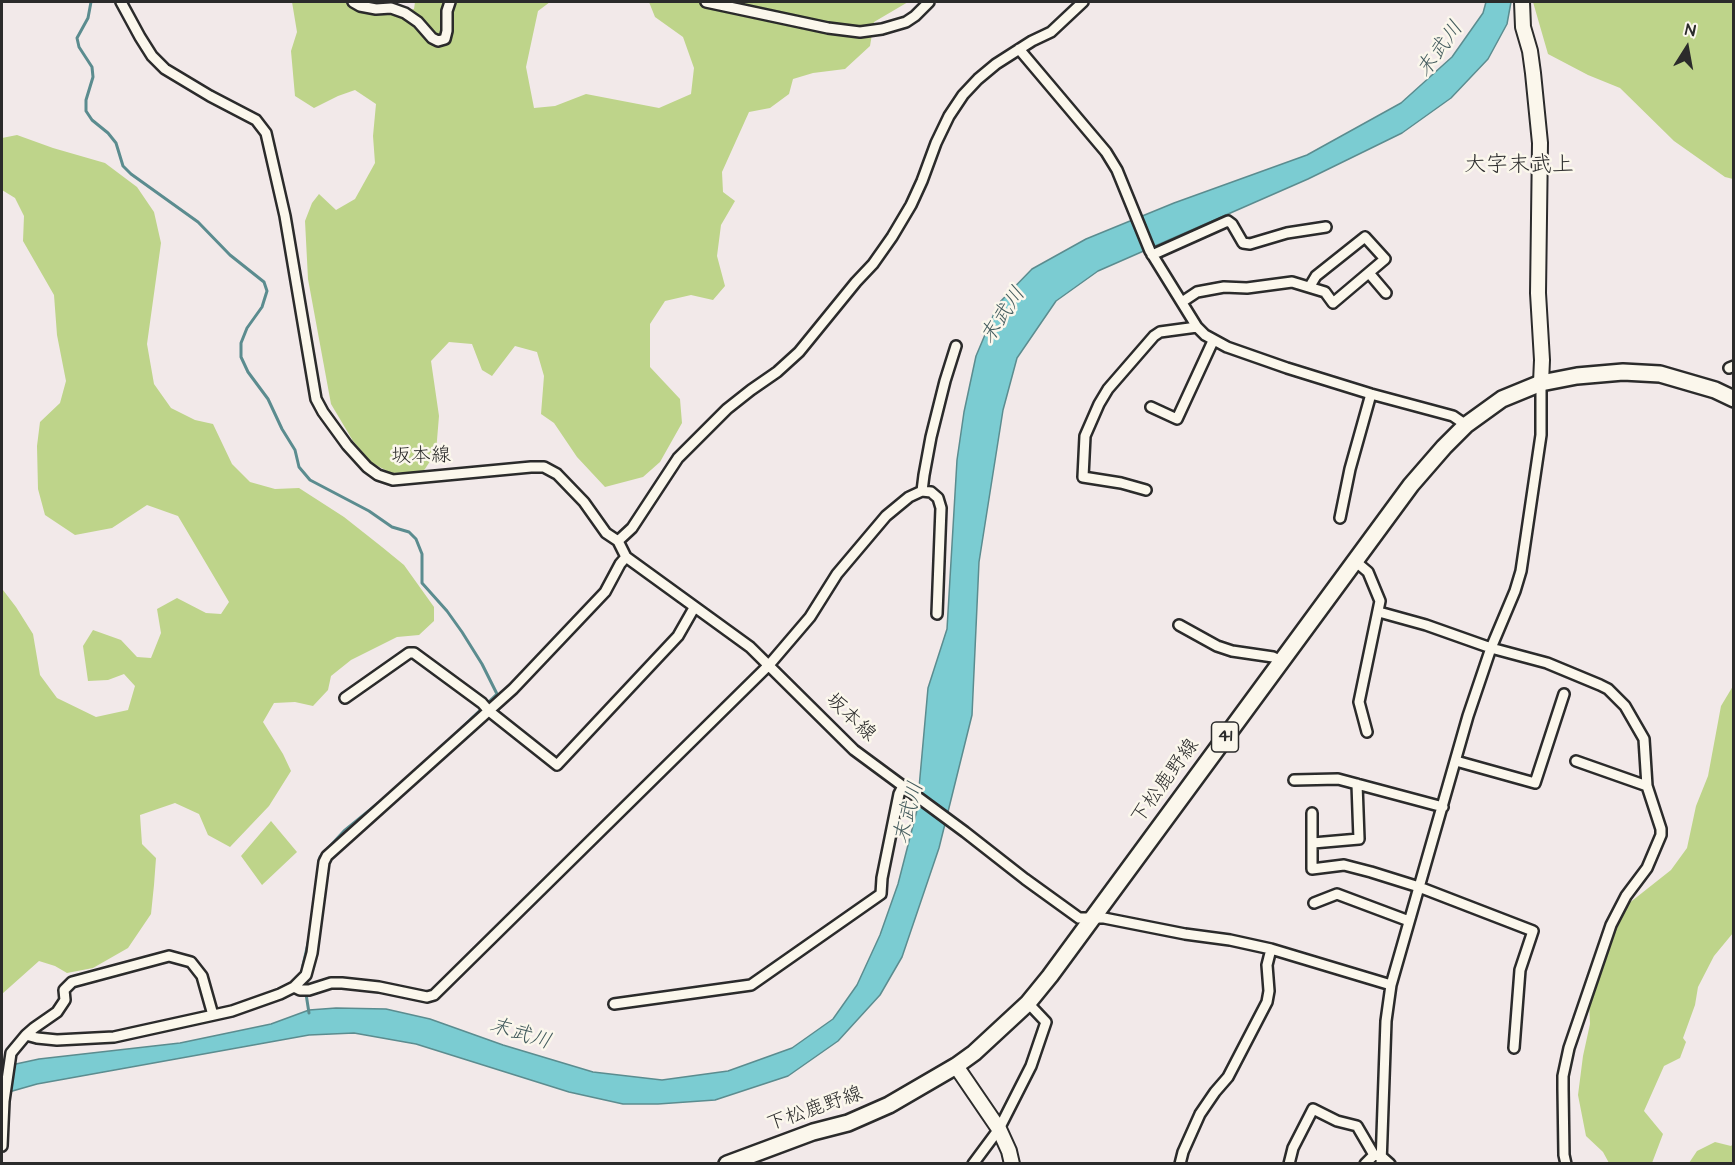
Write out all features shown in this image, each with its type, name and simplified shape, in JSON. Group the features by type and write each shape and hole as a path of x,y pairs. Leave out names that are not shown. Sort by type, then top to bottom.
{"main road":[{"name":"下松鹿野線","path":"727,1164 813,1132 848,1123 889,1105 974,1053 1028,1003 1411,485 1444,447 1467,425 1503,399 1541,383 1577,376 1623,372 1660,374 1714,390 1734,399"}],"street":[{"name":"坂本線","path":"121,2 140,38 152,56 165,69 256,120 266,133 285,216 316,399 347,445 367,467 378,475 393,480 531,466 544,467 557,474 606,533 618,541 626,557 750,647 854,750 1079,918 1092,918"},
{"path":"353,2 360,6 391,9 405,13 438,41 445,39 450,2"},
{"path":"706,2 828,28 860,32 906,22 929,2"},
{"path":"618,541 632,528 678,458 727,409 777,372 799,352 873,264 910,205 949,116 963,95 996,64 1051,32 1083,2"},
{"path":"1378,1158 1386,1021 1391,985 1468,716 1521,571 1541,435 1542,360 1538,292 1540,143 1530,51 1523,27 1522,2"},
{"path":"1019,50 1106,152 1117,170 1151,253 1197,327 1205,335 1213,341 1287,368 1453,416 1467,425"},
{"path":"1151,253 1228,221 1243,243 1250,244 1287,233 1326,227"},
{"path":"1182,302 1197,292 1224,287 1247,288 1292,282 1324,292 1333,303 1385,259 1365,237 1316,276 1310,286"},
{"path":"1368,273 1386,293"},
{"path":"1146,490 1121,483 1083,477 1085,436 1108,389 1154,336 1160,332 1197,327"},
{"path":"1151,407 1177,419 1213,341"},
{"path":"922,491 931,437 956,346"},
{"path":"1340,518 1350,469 1371,394"},
{"path":"26,1035 57,1040 114,1037 232,1011 280,994 331,983 379,987 427,997 434,995 770,665 810,617 837,574 886,516 909,497 922,491 931,492 938,498 941,508 937,615"},
{"path":"301,989 312,952 324,862 327,856 486,708 605,592 626,557"},
{"path":"1355,561 1368,572 1375,584 1380,601 1359,702 1367,732"},
{"path":"345,698 409,653 414,653 557,765 678,636 694,608"},
{"path":"1378,612 1546,663 1608,689 1625,706 1644,739 1647,786 1661,829 1660,835 1647,868 1626,896 1611,925 1569,1048 1563,1076 1566,1164"},
{"path":"1179,625 1217,646 1232,651 1273,657 1281,661"},
{"path":"1456,761 1535,783 1564,694"},
{"path":"1576,761 1647,786"},
{"path":"1294,780 1338,779 1443,807"},
{"path":"1313,843 1359,839 1357,784"},
{"path":"614,1004 751,985 880,894 899,794 906,788"},
{"path":"1312,813 1312,869 1344,865 1419,887 1533,931 1520,970 1514,1048"},
{"path":"1314,903 1337,894 1409,921"},
{"path":"1092,918 1104,918 1271,948 1391,985"},
{"path":"1180,1164 1200,1114 1228,1077 1267,1002 1269,991 1267,965 1271,948"},
{"path":"2,1146 4,1101 12,1053 26,1035 57,1012 65,1000 64,990 72,982 169,956 191,962 202,976 213,1015"},
{"path":"973,1164 999,1129 1031,1066 1046,1022 1028,1003"},
{"path":"956,1066 999,1129 1012,1164"},
{"path":"1289,1164 1293,1148 1313,1109 1337,1121 1357,1126 1378,1158 1390,1164"},
{"path":"1365,1164 1378,1158"}],"green space":[{"path":"292,2 345,2 372,13 414,9 415,2 550,2 538,11 526,67 534,108 555,106 586,94 659,108 691,94 694,68 683,37 655,17 649,2 908,2 874,22 870,46 845,69 813,73 793,79 789,94 770,108 749,112 722,172 723,192 735,201 721,225 717,256 725,286 713,300 691,295 665,301 650,324 650,367 680,399 682,423 660,462 643,477 605,487 577,457 554,423 541,414 544,376 537,352 515,346 492,376 482,370 472,344 449,342 431,361 439,416 436,452 423,472 391,473 372,463 353,441 331,404 308,279 305,221 312,203 319,194 336,210 355,199 375,163 373,136 376,104 355,90 314,108 295,96 291,51 297,32"},
{"path":"1533,2 1733,2 1733,179 1725,177 1674,141 1620,88 1588,75 1548,54"},
{"path":"17,135 105,163 137,187 154,212 161,243 147,344 154,384 171,408 195,420 213,424 232,464 250,482 275,489 299,488 344,517 382,547 404,565 434,607 434,621 419,635 397,637 351,660 331,676 328,690 313,706 295,702 274,703 263,722 291,771 269,806 230,847 208,835 199,814 175,803 140,815 142,844 156,858 154,885 151,914 128,948 93,968 67,973 39,961 2,994 2,585 3,590 33,634 40,675 57,698 96,717 128,710 135,686 124,674 108,680 88,681 83,646 93,630 121,640 137,657 151,658 161,633 157,609 177,598 206,613 221,614 229,602 178,516 147,505 112,528 75,535 45,515 38,489 37,446 40,422 60,403 66,381 57,335 54,295 23,241 24,216 15,198 2,190 2,138"},
{"path":"1733,686 1733,933 1714,956 1698,987 1695,1005 1683,1038 1686,1042 1680,1058 1664,1066 1644,1111 1663,1134 1652,1163 1609,1163 1603,1152 1586,1136 1578,1095 1590,1024 1588,977 1598,943 1628,904 1671,870 1687,848 1696,806 1708,776 1721,706"},
{"path":"271,821 297,852 262,885 241,856"},
{"path":"1715,1142 1731,1146 1733,1144 1733,1163 1689,1163 1697,1151"}],"water":[{"name":"末武川","path":"1486,2 1511,2 1507,24 1488,59 1451,98 1402,133 1308,179 1098,271 1056,301 1017,358 1003,410 979,562 972,715 939,848 902,957 880,995 838,1041 788,1076 715,1100 658,1104 623,1104 569,1092 416,1044 354,1033 309,1035 37,1084 2,1094 2,1067 39,1059 180,1043 271,1024 309,1010 386,1009 430,1019 503,1045 593,1072 662,1080 728,1071 792,1048 833,1019 857,985 880,935 898,884 917,810 928,688 947,629 957,460 964,412 976,356 998,304 1032,269 1086,239 1174,203 1307,155 1401,103 1452,57 1483,13"}],"waterway":[{"path":"91,2 88,18 77,38 79,47 92,67 93,77 86,100 86,111 116,143 123,166 131,174 198,222 230,255 264,282 267,291 262,307 247,328 241,343 241,357 248,372 268,399 295,450 299,467 310,480 369,511 392,527 409,532 416,539 422,554 422,583 462,632 497,694 449,740"},
{"path":"303,972 320,857 344,831 398,787"},
{"path":"304,981 309,1013"}],"district":[{"name":"大字末武上","path":"1519,166"}]}
